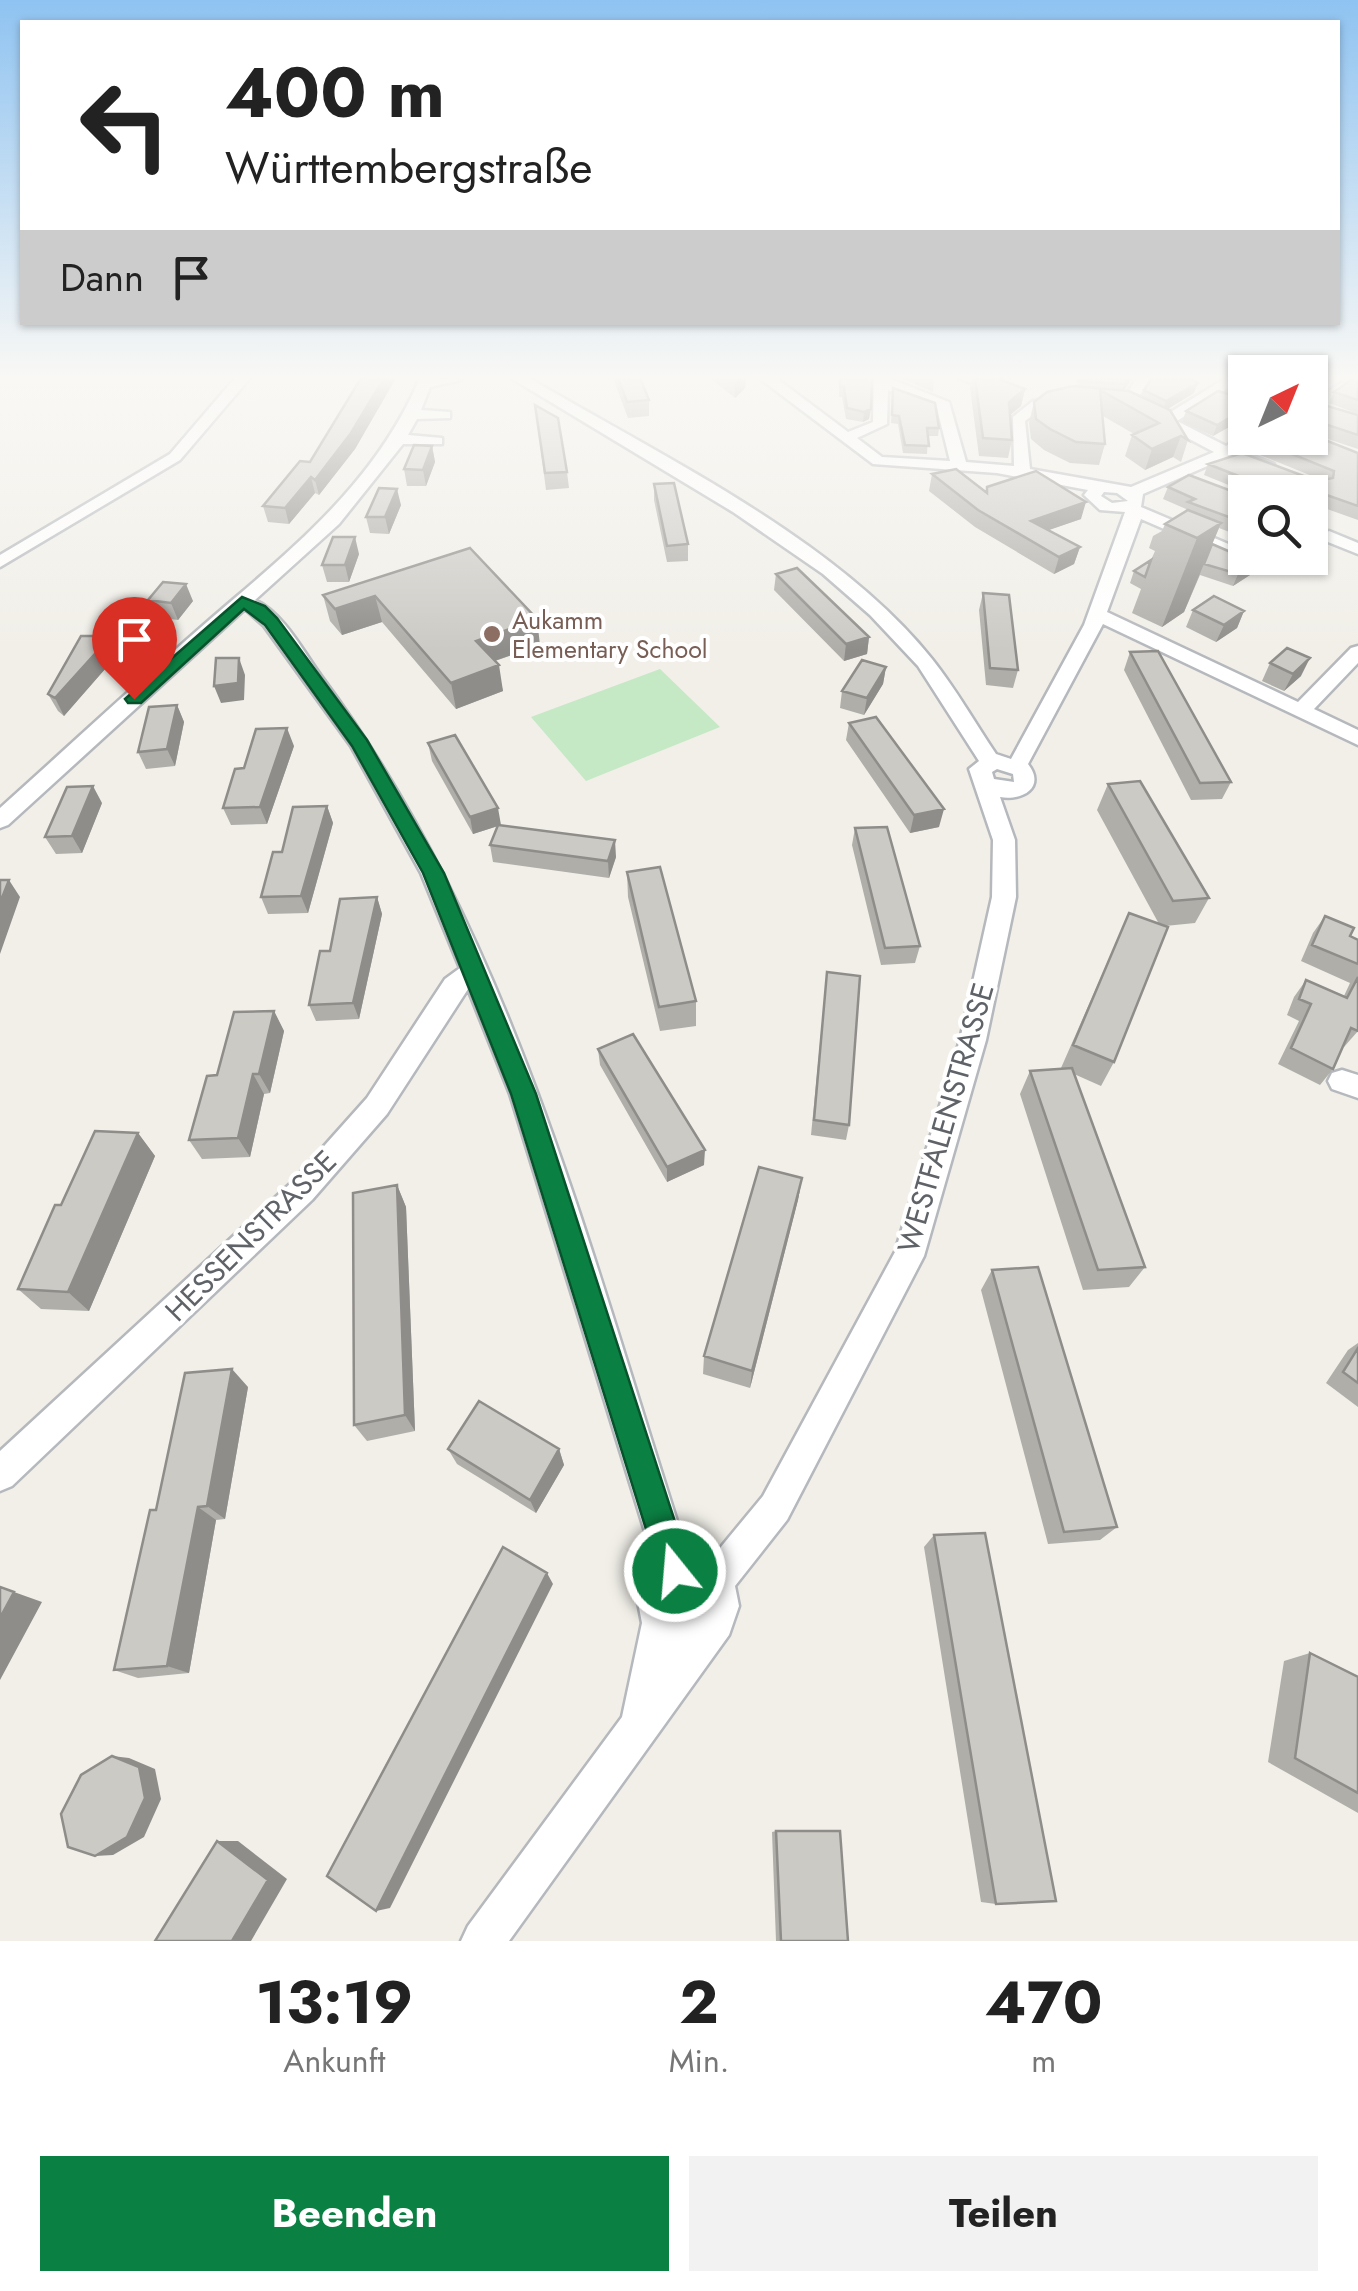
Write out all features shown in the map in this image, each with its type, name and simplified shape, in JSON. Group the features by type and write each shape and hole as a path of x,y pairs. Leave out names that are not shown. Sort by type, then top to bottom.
{"street":[{"path":"0,562 156,469"},
{"path":"0,820 330,521 377,469"},
{"name":"WESTFALENSTRASSE","path":"669,469 771,529 853,590 924,663 987,773 1004,840 1004,896 973,1040 909,1256 775,1508 714,1584"},
{"path":"986,469 1022,472 1100,496 1120,488 1133,503 1228,549"},
{"path":"1017,766 1027,780 1020,789 999,791 987,773 1017,766 1031,746 1098,615 1133,503 1190,469"},
{"path":"1274,469 1283,472"},
{"path":"1178,474 1194,481"},
{"path":"1100,496 1123,542"},
{"path":"1328,537 1358,549"},
{"path":"242,602 259,609 271,622 360,744 434,873 524,1094 675,1571"},
{"path":"1098,615 1358,738"},
{"path":"1302,710 1358,652"},
{"name":"WESTFALENSTRASSE","path":"1004,840 1020,789"},
{"name":"HESSENSTRASSE","path":"0,1474 302,1191 378,1106 454,986 472,972"},
{"path":"482,1941 639,1731 710,1630 719,1608 714,1584 692,1568 675,1571 661,1586 661,1620 639,1731"},
{"path":"661,1620 683,1639 710,1630"}],"green space":[{"path":"660,669 720,727 586,781 531,717"}],"building":[{"path":"294,469 324,469 315,480 311,477 285,508 263,506"},
{"path":"544,469 566,469 567,472 545,473"},
{"path":"956,469 987,493 987,487 1036,471 1086,502 1031,521 1080,547 1059,557 978,510 932,474"},
{"path":"1220,469 1284,469 1301,475 1236,475"},
{"path":"1328,469 1358,469 1358,506 1328,496 1328,479 1333,478 1334,471"},
{"path":"1189,475 1228,490 1228,517 1188,502 1195,499 1168,487"},
{"path":"674,483 688,544 667,546 654,484"},
{"path":"379,488 397,489 385,517 366,517"},
{"path":"1188,510 1221,523 1197,538 1165,524"},
{"path":"333,537 355,537 345,565 322,565"},
{"path":"1212,544 1228,551 1228,571 1204,564"},
{"path":"470,548 537,619 476,641 499,665 451,683 375,596 335,609 323,595"},
{"path":"1151,560 1145,577 1134,571"},
{"path":"797,568 869,637 846,644 776,574"},
{"path":"163,582 186,584 171,603 148,600"},
{"path":"983,593 1009,595 1018,670 990,668"},
{"path":"1214,596 1244,611 1224,625 1193,610"},
{"path":"81,636 111,636 55,698 48,694"},
{"path":"1287,648 1310,658 1293,674 1270,663"},
{"path":"1158,651 1231,782 1200,783 1130,652"},
{"path":"216,658 239,658 238,683 214,686"},
{"path":"862,660 886,667 867,698 842,691"},
{"path":"177,705 167,749 138,752 149,707"},
{"path":"876,717 944,809 914,815 849,723"},
{"path":"287,728 260,807 223,808 235,769 244,768 256,729"},
{"path":"455,735 498,808 470,817 428,743"},
{"path":"1140,781 1209,898 1173,901 1108,784"},
{"path":"93,786 72,836 45,837 67,787"},
{"path":"327,806 301,896 261,897 273,852 282,852 293,807"},
{"path":"498,825 615,840 608,861 490,845"},
{"path":"887,827 920,946 885,948 855,828"},
{"path":"660,867 696,1001 659,1007 627,872"},
{"path":"0,880 9,880 0,903"},
{"path":"377,897 353,1003 309,1005 320,951 330,951 340,899"},
{"path":"1129,913 1168,927 1114,1062 1073,1045"},
{"path":"1325,916 1354,928 1350,936 1358,940 1358,964 1312,945"},
{"path":"827,972 860,976 849,1125 814,1120"},
{"path":"1358,977 1358,1031 1351,1028 1333,1069 1291,1048 1311,1004 1299,999 1306,980 1347,998"},
{"path":"274,1011 259,1074 253,1074 238,1138 189,1140 207,1076 217,1075 234,1012"},
{"path":"633,1034 705,1150 667,1167 598,1049"},
{"path":"1072,1068 1145,1267 1098,1270 1030,1071"},
{"path":"95,1131 138,1133 68,1292 18,1289 55,1205 61,1205"},
{"path":"759,1167 802,1178 752,1371 704,1356"},
{"path":"397,1185 405,1415 354,1425 353,1193"},
{"path":"1038,1267 1117,1527 1064,1532 992,1270"},
{"path":"1358,1348 1358,1383 1343,1372"},
{"path":"232,1369 207,1506 198,1507 167,1666 114,1670 150,1510 156,1510 185,1373"},
{"path":"479,1401 559,1449 530,1500 448,1449"},
{"path":"985,1533 1056,1901 996,1904 934,1535"},
{"path":"503,1547 547,1573 376,1911 327,1876"},
{"path":"0,1587 14,1592 0,1618"},
{"path":"1310,1653 1358,1677 1358,1793 1295,1758"},
{"path":"112,1756 139,1767 145,1798 127,1837 95,1856 68,1847 61,1814 81,1775"},
{"path":"776,1831 840,1831 848,1941 781,1941"},
{"path":"217,1841 268,1880 232,1941 155,1941"}],"place":[{"name":"Aukamm Elementary School","path":"492,634"}],"route":[{"path":"134,699 242,602 259,609 271,622 360,744 434,873 524,1094 675,1571"}]}
